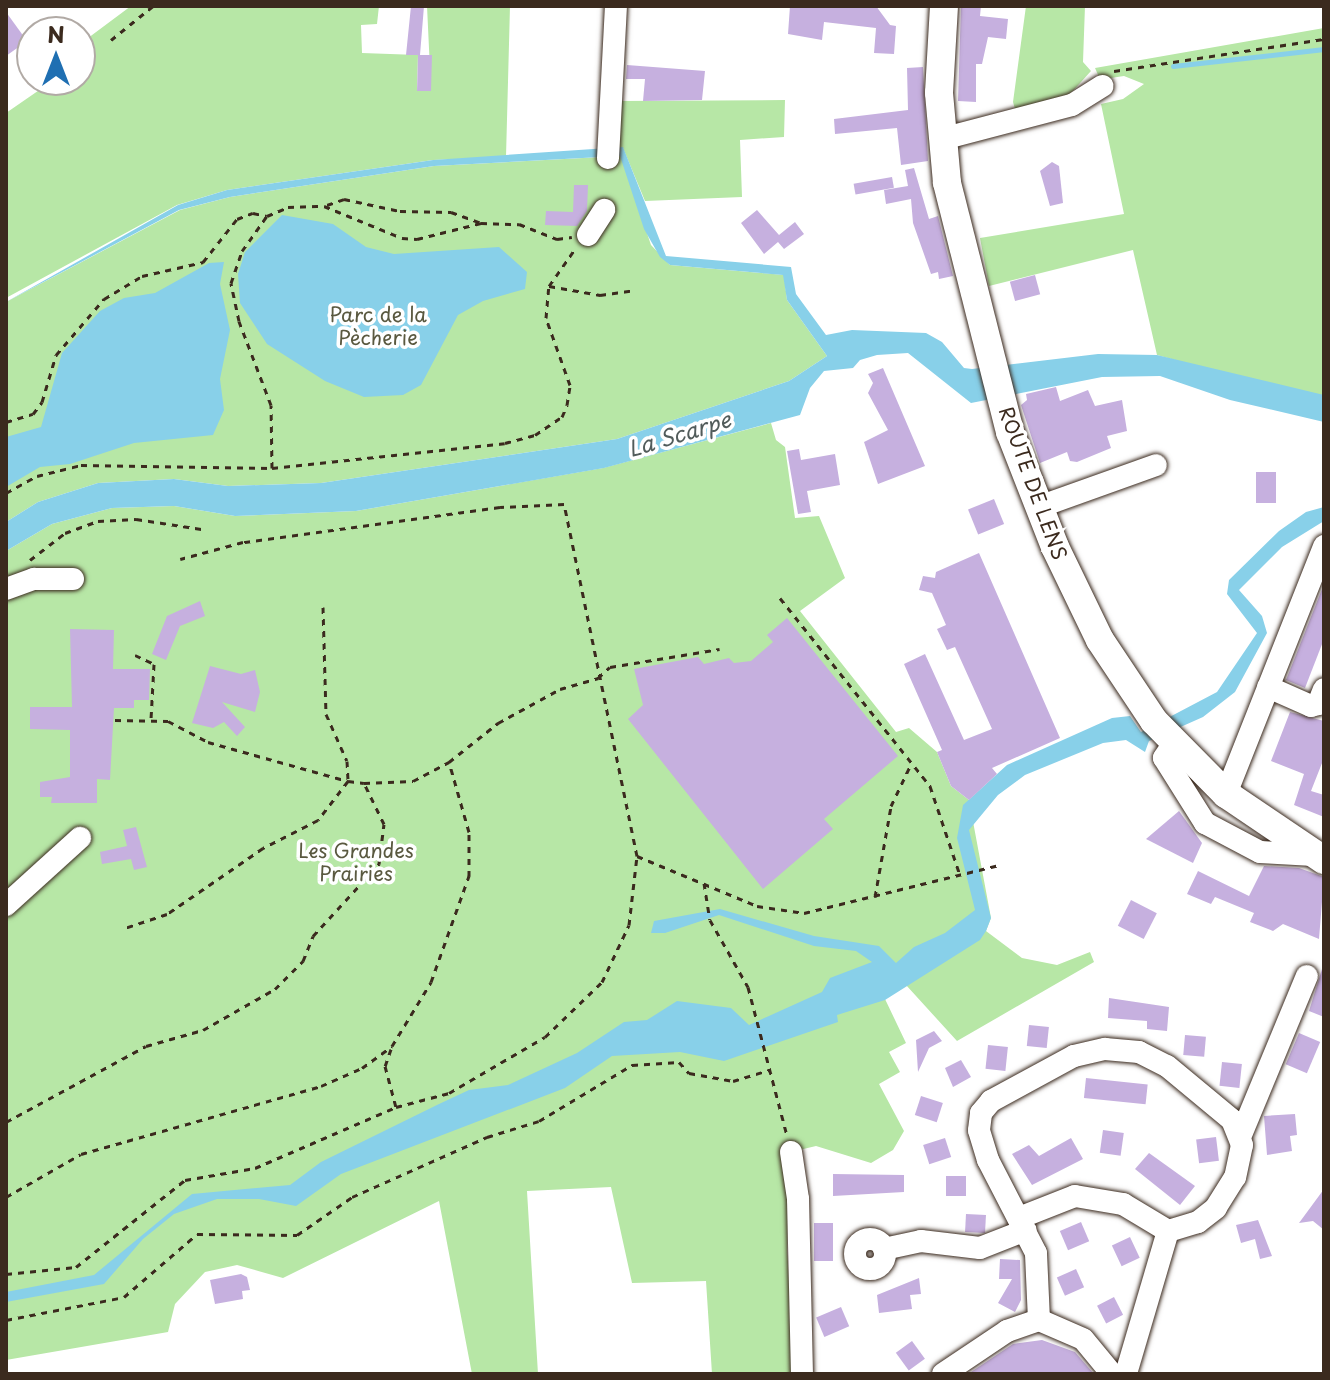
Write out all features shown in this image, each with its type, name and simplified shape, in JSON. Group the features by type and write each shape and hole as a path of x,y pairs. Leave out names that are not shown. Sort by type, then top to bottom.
{"main road":[{"name":"ROUTE DE LENS","path":"939,7 942,139 954,214 1002,400 1039,507 1100,640 1165,739 1226,794 1319,858"}],"street":[{"path":"608,153 616,6"},
{"path":"942,139 1072,105 1103,86"},
{"path":"588,235 604,210"},
{"path":"1039,507 1156,465"},
{"path":"1226,794 1324,546"},
{"path":"6,589 34,579 73,579"},
{"path":"1268,687 1311,706 1318,704 1324,689"},
{"path":"1165,739 1192,807 1215,831 1260,852 1319,858"},
{"path":"6,905 80,838"},
{"path":"884,1249 921,1241 980,1248 1075,1196 1123,1204 1168,1231 1198,1222 1223,1199 1239,1167 1241,1135 1307,976"},
{"path":"1039,1320 1041,1274 1022,1224 984,1150 981,1113 991,1101 1083,1052 1129,1050 1159,1061 1232,1120 1241,1135"},
{"path":"791,1152 798,1199 802,1374"},
{"path":"1126,1374 1168,1231"},
{"path":"943,1374 1007,1331 1039,1320 1083,1339 1112,1374"}],"path":[{"path":"111,40 153,6"},
{"path":"1103,86 1110,72 1144,63 1324,39"},
{"path":"272,468 271,405 231,295 231,271 267,216 288,207 365,201 400,211 451,212 481,223"},
{"path":"324,206 402,238 481,223 519,224 557,239 588,235"},
{"path":"6,422 33,414 42,402 56,355 104,299 142,276 203,262 237,219 253,213 267,216"},
{"path":"6,493 37,476 81,465 123,462 272,468 505,443 535,435 562,417 570,385 546,318 549,286 588,235"},
{"path":"549,286 600,295 636,290"},
{"path":"6,1274 76,1267 185,1180 255,1168 396,1107 449,1093 545,1037 602,982 629,925 637,856 564,504 500,507 243,542 180,559"},
{"path":"24,566 65,533 98,521 136,519 201,529"},
{"path":"780,598 930,786 959,872"},
{"path":"125,928 167,914 263,848 318,820 348,781 347,761 326,714 323,607"},
{"path":"115,720 168,721 208,742 348,781 413,781 449,762 517,712 560,689 598,678 610,667 720,649"},
{"path":"135,655 154,664 151,720"},
{"path":"396,1107 385,1066 392,1046 431,982 469,876 469,832 449,762"},
{"path":"875,897 891,806 911,764"},
{"path":"6,1122 146,1046 203,1030 275,989 303,961 313,936 379,864 384,824 364,783"},
{"path":"637,856 757,906 804,913 875,897 981,865 999,865"},
{"path":"704,883 710,920 748,987 791,1152"},
{"path":"6,1197 81,1154 321,1086 362,1068 392,1046"},
{"path":"6,1320 124,1297 197,1234 297,1235 352,1197 487,1137 539,1121 632,1065 679,1062 689,1073 733,1081 770,1070"}],"green space":[{"path":"131,6 379,6 377,24 361,25 362,53 418,55 417,90 431,91 427,6 510,6 506,157 433,160 227,190 177,205 6,298 6,113 31,96 96,96 96,32"},
{"path":"1026,6 1085,6 1083,62 1091,71 1061,104 1017,116 1013,102"},
{"path":"1324,28 1324,422 1193,365 1157,355 1133,250 989,286 980,238 1124,214 1101,104 1123,99 1144,84 1124,76 1104,79 1103,86 1095,68"},
{"path":"785,100 784,137 740,140 742,197 645,201 623,148 617,147 619,101"},
{"name":"Parc de la Pècherie","path":"621,156 651,245 670,265 784,275 787,300 827,356 789,381 617,439 321,483 228,486 174,479 98,483 38,502 6,522 6,302 180,210 230,197 434,166"},
{"name":"Les Grandes Prairies","path":"771,423 776,440 785,447 795,518 819,516 845,578 800,611 896,732 909,728 937,752 951,786 969,800 991,918 986,931 1022,958 1057,965 1090,952 1094,962 957,1041 906,985 885,999 906,1043 889,1052 900,1072 879,1084 904,1131 893,1150 871,1163 816,1146 791,1152 787,1251 798,1374 712,1374 706,1281 632,1283 611,1187 527,1191 538,1374 472,1374 439,1201 283,1278 237,1265 205,1272 175,1304 168,1332 6,1360 6,551 52,524 112,508 174,506 235,516 356,511 603,468"}],"water":[{"name":"La Scarpe","path":"623,147 666,256 791,267 796,294 826,335 852,330 926,333 942,342 964,368 972,369 1098,354 1157,355 1324,395 1324,422 1230,400 1160,376 1102,377 971,403 908,353 877,355 860,360 853,368 824,371 810,388 800,415 604,468 356,511 235,516 174,506 112,508 52,524 6,551 6,522 38,502 98,483 174,479 228,486 321,483 617,439 789,381 827,356 787,300 783,275 670,265 660,257 644,229 620,156 434,166 230,197 179,210 6,302 178,205 227,190 433,160"},
{"path":"282,215 333,224 366,247 394,254 499,247 527,272 525,289 483,301 458,315 421,385 403,395 364,397 325,381 267,344 240,303 238,274 245,252"},
{"path":"224,262 220,284 230,330 220,379 224,410 213,435 134,443 70,464 40,467 6,487 6,437 41,427 62,353 100,311 124,298 155,293 209,263"},
{"path":"1324,507 1324,521 1282,547 1239,590 1262,616 1267,633 1235,692 1203,717 1149,741 1145,752 1126,740 1103,743 1025,775 998,795 969,830 991,918 986,931 980,940 885,1000 837,1015 838,1022 724,1061 680,1052 612,1056 565,1088 341,1174 296,1206 259,1199 217,1199 174,1214 143,1239 104,1284 6,1302 6,1292 94,1275 192,1194 290,1185 321,1162 439,1104 469,1090 508,1085 577,1053 624,1022 647,1020 677,1001 731,1008 749,1025 822,992 830,978 872,962 856,951 814,946 719,915 665,933 651,933 654,921 720,909 814,936 879,946 896,963 914,947 945,933 975,910 957,838 963,805 1007,765 1112,718 1130,716 1141,732 1217,692 1257,633 1227,594 1229,580 1279,531 1306,512"}],"building":[{"path":"411,6 424,6 420,55 432,55 431,91 417,91 418,55 406,55"},
{"path":"790,6 876,6 890,25 896,26 894,54 874,53 876,28 824,22 822,40 788,34"},
{"path":"961,6 981,6 980,16 1008,19 1006,39 988,37 982,64 976,64 976,102 958,101"},
{"path":"6,12 16,26 16,49 6,56"},
{"path":"627,65 705,71 702,100 643,101 645,79 626,79"},
{"path":"923,67 928,161 901,165 897,128 835,134 834,119 908,110 907,68"},
{"path":"1052,162 1059,166 1063,203 1050,206 1040,171"},
{"path":"914,168 929,219 938,216 953,276 939,279 938,272 931,274 913,223 911,199 886,204 884,190 908,186 905,170"},
{"path":"892,177 894,188 856,195 854,184"},
{"path":"574,185 588,185 587,211 577,226 545,225 546,211 573,212"},
{"path":"757,210 779,235 795,222 804,234 784,249 778,242 764,254 741,223"},
{"path":"1035,275 1040,294 1015,301 1010,282"},
{"path":"883,368 925,466 878,484 864,442 888,430 868,393 873,383 868,374"},
{"path":"1056,387 1060,401 1088,390 1095,406 1122,400 1127,431 1107,436 1111,448 1077,462 1070,461 1067,452 1040,463 1021,405 1027,400 1026,394"},
{"path":"799,449 801,460 835,454 840,485 807,491 811,512 798,514 787,451"},
{"path":"1256,472 1276,472 1276,503 1256,503"},
{"path":"994,499 1004,524 978,535 968,509"},
{"path":"979,553 1060,738 992,768 997,774 969,800 951,786 937,752 942,750 904,664 925,654 964,740 992,729 955,647 947,650 937,629 946,625 932,593 919,590 923,576 935,578 936,572"},
{"path":"1324,584 1324,639 1305,688 1286,680"},
{"path":"200,601 205,616 180,626 166,660 152,654 167,616"},
{"path":"787,618 898,756 824,819 833,829 763,889 628,719 643,705 634,669 698,657 704,664 729,658 734,663 751,661 773,642 767,635"},
{"path":"70,629 114,630 113,669 150,669 149,700 134,700 134,708 114,708 110,780 97,779 97,803 51,803 52,797 40,797 40,782 70,777 70,730 30,729 30,707 72,707"},
{"path":"210,666 241,674 255,670 260,692 255,712 222,702 245,727 237,736 224,722 213,728 192,723"},
{"path":"1290,712 1324,721 1324,758 1311,791 1324,795 1324,817 1294,805 1304,774 1271,761"},
{"path":"1179,811 1202,843 1193,863 1146,839"},
{"path":"136,827 147,867 134,870 131,859 102,864 100,852 127,846 123,830"},
{"path":"1264,866 1299,868 1324,877 1319,939 1283,924 1273,931 1250,922 1254,913 1215,897 1211,904 1187,894 1198,871 1249,896"},
{"path":"1131,900 1157,913 1144,939 1118,926"},
{"path":"1324,969 1324,1017 1309,1011"},
{"path":"1109,998 1169,1007 1167,1031 1147,1029 1147,1021 1108,1018"},
{"path":"1029,1025 1049,1027 1047,1048 1027,1046"},
{"path":"934,1031 942,1041 929,1048 918,1072 916,1040"},
{"path":"1299,1033 1320,1042 1307,1073 1286,1064"},
{"path":"1185,1035 1206,1037 1204,1057 1183,1055"},
{"path":"988,1045 1008,1047 1005,1071 985,1069"},
{"path":"961,1060 971,1077 953,1087 945,1068"},
{"path":"1222,1062 1242,1064 1239,1088 1219,1086"},
{"path":"1086,1078 1148,1084 1146,1104 1084,1098"},
{"path":"921,1096 943,1103 937,1122 915,1115"},
{"path":"1295,1114 1297,1135 1290,1136 1292,1151 1267,1155 1264,1116"},
{"path":"1103,1130 1124,1133 1121,1156 1100,1153"},
{"path":"1216,1137 1219,1161 1199,1163 1196,1139"},
{"path":"945,1138 951,1157 929,1164 923,1145"},
{"path":"1071,1138 1083,1159 1032,1185 1012,1154 1029,1145 1039,1156"},
{"path":"1149,1153 1195,1186 1180,1205 1135,1169"},
{"path":"833,1174 904,1175 904,1192 833,1196"},
{"path":"946,1176 966,1176 966,1196 946,1196"},
{"path":"1324,1189 1324,1230 1313,1221 1299,1223"},
{"path":"966,1214 986,1215 985,1233 965,1232"},
{"path":"1258,1220 1272,1256 1260,1259 1255,1239 1241,1243 1236,1225"},
{"path":"1081,1222 1089,1241 1068,1250 1060,1231"},
{"path":"814,1223 833,1223 833,1261 814,1261"},
{"path":"1130,1237 1140,1258 1122,1266 1112,1245"},
{"path":"1000,1259 1020,1260 1021,1300 1015,1312 998,1303 1012,1279 999,1279"},
{"path":"1076,1269 1084,1287 1065,1296 1057,1278"},
{"path":"241,1274 247,1277 250,1290 242,1291 243,1299 215,1304 210,1280"},
{"path":"919,1278 921,1294 910,1295 912,1309 879,1313 877,1295"},
{"path":"1114,1297 1123,1315 1106,1323 1097,1306"},
{"path":"841,1307 849,1326 824,1337 816,1318"},
{"path":"1042,1340 1075,1352 1094,1374 968,1374 1013,1344"},
{"path":"912,1341 925,1359 909,1371 896,1353"}],"waterway":[{"path":"1173,66 1324,49"}]}
